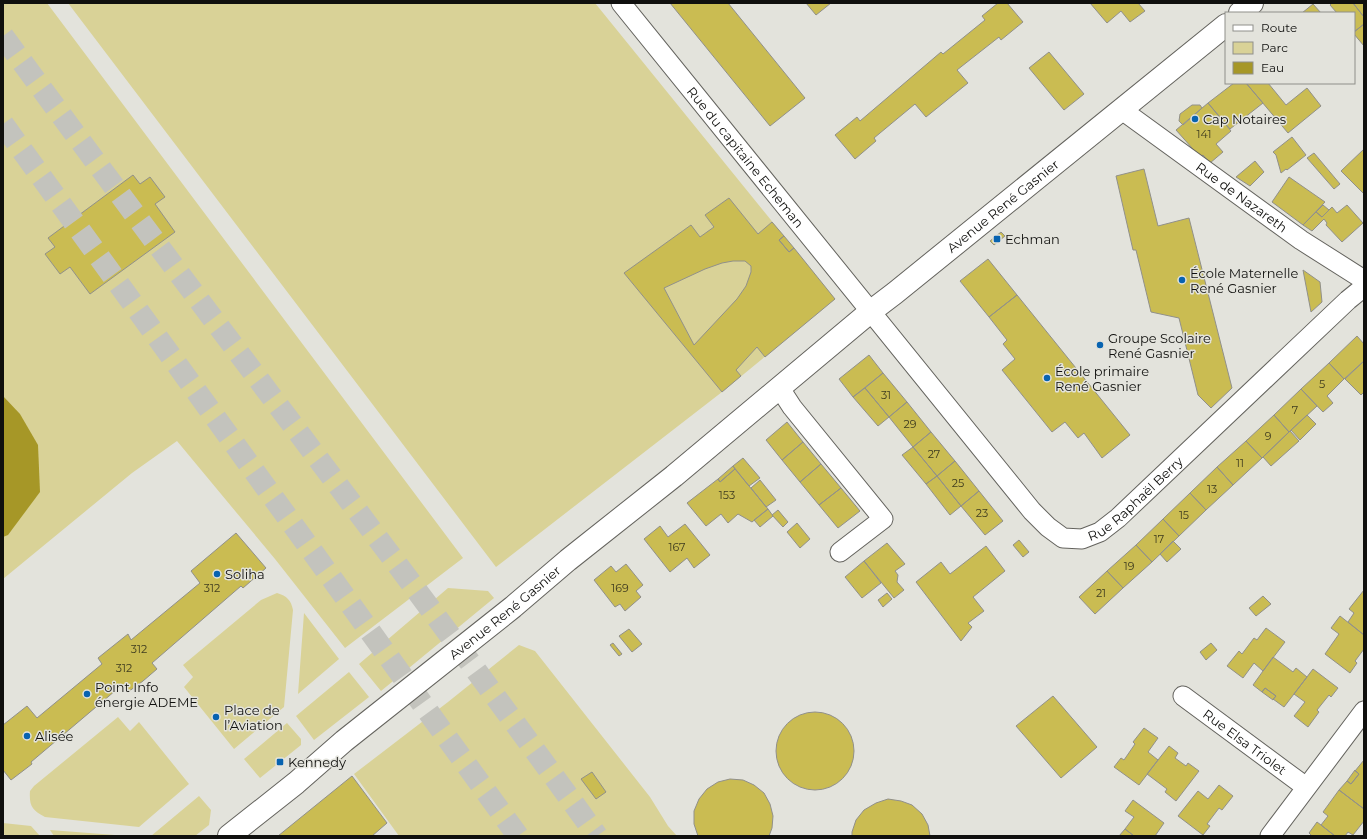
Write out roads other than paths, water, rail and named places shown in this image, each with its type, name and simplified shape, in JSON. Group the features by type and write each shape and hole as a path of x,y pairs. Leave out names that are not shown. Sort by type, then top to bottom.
{"main road":[{"path":"1241,12 1252,3"},
{"name":"Avenue René Gasnier","path":"229,836 296,783 344,741 513,607 568,560 674,476 870,312 1225,26"}],"street":[{"name":"Rue du capitaine Echeman","path":"621,3 870,312"},
{"name":"Rue de Nazareth","path":"1122,110 1301,240 1364,280"},
{"name":"Rue Raphaël Berry","path":"870,312 1032,511 1048,527 1063,538 1082,539 1100,532 1118,518 1348,300 1364,287"},
{"path":"779,387 792,406 883,519 840,552"},
{"name":"Rue Elsa Triolet","path":"1183,696 1306,787"},
{"path":"1270,836 1364,711"}],"water":[{"path":"3,396 20,414 38,445 40,492 8,535 3,537"}],"tunnel":[{"path":"3,36 450,635 597,836"},
{"path":"3,124 518,836"}],"place":[{"name":"Cap Notaires","path":"1195,119"},
{"name":"Echman","path":"997,239"},
{"name":"École Maternelle René Gasnier","path":"1182,280"},
{"name":"Groupe Scolaire René Gasnier","path":"1100,345"},
{"name":"École primaire René Gasnier","path":"1047,378"},
{"name":"Soliha","path":"217,574"},
{"name":"Point Info énergie ADEME","path":"87,694"},
{"name":"Place de l’Aviation","path":"216,717"},
{"name":"Alisée","path":"27,736"},
{"name":"Kennedy","path":"280,762"}]}
